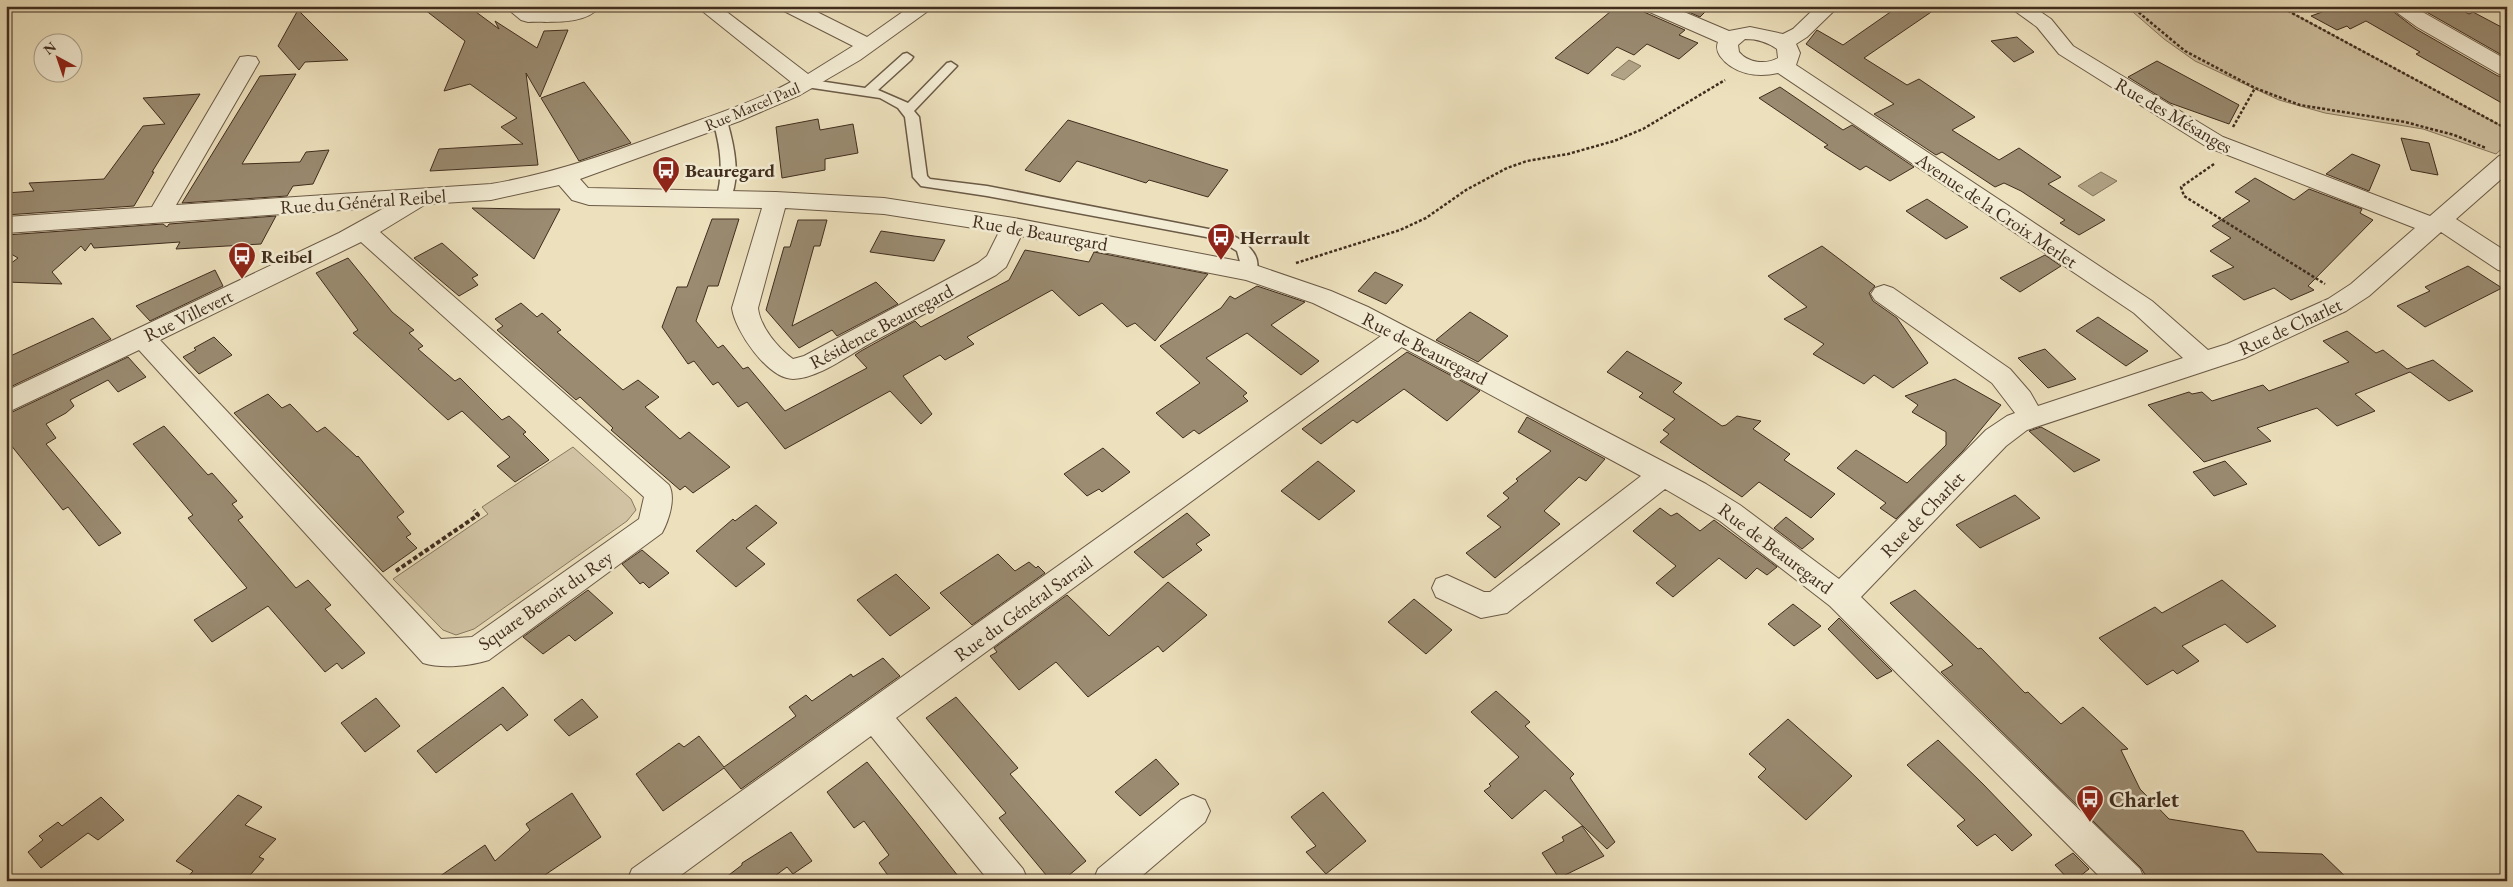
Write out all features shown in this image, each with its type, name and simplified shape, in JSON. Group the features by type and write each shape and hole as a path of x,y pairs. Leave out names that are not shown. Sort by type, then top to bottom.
{"street":[{"path":"514,6 528,16 574,14 590,6"},
{"path":"706,6 806,83"},
{"path":"789,6 868,45"},
{"name":"Rue Marcel Paul","path":"565,178 720,121 806,83 868,45 925,6"},
{"path":"1652,6 1730,39"},
{"path":"1782,42 1800,33 1829,6"},
{"name":"Rue des Mésanges","path":"2018,6 2044,23 2066,50 2204,136 2228,148 2436,223 2507,264"},
{"path":"2398,6 2433,28 2507,69"},
{"path":"1743,33 1767,35 1782,42 1790,55 1788,61 1782,66 1763,70 1734,60 1726,47 1730,39 1743,33"},
{"path":"159,214 248,62"},
{"name":"Avenue de la Croix Merlet","path":"1782,66 2143,308 2204,362"},
{"name":"Rue de Charlet","path":"1841,597 1996,438 2017,423 2236,351 2349,298 2436,223 2498,155"},
{"name":"Rue du Général Reibel","path":"6,225 491,192 527,187 565,178"},
{"name":"Rue de Beauregard","path":"565,178 580,194 589,197 776,200 884,206 1014,226 1253,273 1322,297 1402,335 1662,474 1730,513 1841,597 1898,651 2128,881"},
{"name":"Rue Villevert","path":"6,403 364,231 423,197"},
{"name":"Résidence Beauregard","path":"776,200 746,308 746,316 778,361 790,369 801,368 813,363 987,269 997,261 1014,226"},
{"name":"Square Benoit du Rey","path":"142,337 434,653 478,650 652,525 659,493 364,231"},
{"path":"1884,294 2001,376 2016,392 2031,418"},
{"name":"Rue du Général Sarrail","path":"644,881 1402,335"},
{"path":"1447,588 1480,605 1496,604 1643,492 1662,474"},
{"path":"874,715 1011,881"},
{"path":"1110,881 1193,811"}],"lane":[{"path":"868,93 907,57"},
{"path":"908,110 951,66"},
{"path":"806,83 883,95 908,110 912,116 920,177 926,183 987,192 1218,234 1244,248 1253,273"},
{"path":"720,121 727,145 729,162 723,200"}],"path":[{"path":"2131,6 2185,51 2255,88 2300,105 2429,128 2498,155"},
{"path":"2278,6 2507,129"},
{"path":"1253,273 1400,230 1426,218 1466,190 1507,168 1527,161 1568,154 1614,141 1644,129 1747,66"},
{"path":"2255,88 2228,136 2226,156 2181,187 2180,191 2184,196 2349,298"},
{"path":"372,586 478,515 474,510"}],"shaded area":[{"path":"2126,6 2279,6 2507,129 2507,144 2496,154 2423,129 2325,113 2279,100 2195,61 2164,39"},
{"path":"1629,60 1641,66 1624,80 1611,75"},
{"path":"2101,172 2117,181 2093,196 2078,186"},
{"path":"573,447 631,499 636,510 627,521 474,629 456,635 443,630 393,579 488,514 482,507"}],"building":[{"path":"420,6 468,6 499,29 495,21 537,48 544,31 568,30 540,97 526,73 538,165 430,171 439,149 523,144 501,127 517,118 470,84 444,91 465,41"},
{"path":"1617,6 1640,6 1644,12 1685,30 1679,35 1698,43 1679,59 1647,44 1634,55 1617,47 1588,74 1555,58"},
{"path":"1675,6 1711,6 1700,17"},
{"path":"1899,6 1940,6 1864,58 1907,85 1919,79 1975,117 1952,130 1999,160 2019,148 2061,177 2048,184 2105,220 2079,235 2060,223 2065,220 2021,191 2004,183 1995,187 1942,152 1936,155 1874,114 1894,104 1806,44 1817,30 1843,45"},
{"path":"2313,6 2386,6 2416,29 2498,76 2507,77 2507,106 2416,54 2420,52 2366,21 2350,29 2347,26 2337,30 2311,16 2322,12"},
{"path":"2416,6 2454,6 2469,14 2473,12 2507,30 2507,58"},
{"path":"298,10 348,60 305,62 299,70 278,46"},
{"path":"2017,37 2034,52 2014,62 1991,41"},
{"path":"2157,61 2239,105 2229,124 2170,103 2128,77"},
{"path":"296,74 242,164 300,162 306,152 329,150 313,184 293,186 287,196 182,203 260,76"},
{"path":"584,82 631,143 579,161 541,98"},
{"path":"1780,87 1843,130 1852,125 1914,167 1890,181 1866,166 1860,170 1824,147 1828,145 1759,98"},
{"path":"200,94 152,172 154,172 134,206 6,215 6,193 34,191 29,183 104,179 143,126 165,124 143,98"},
{"path":"818,119 820,130 853,124 858,153 825,159 825,170 782,178 776,127"},
{"path":"1068,120 1228,170 1208,197 1149,180 1146,183 1077,161 1060,182 1025,170"},
{"path":"2401,138 2429,143 2438,175 2411,170"},
{"path":"2352,154 2380,165 2369,191 2326,174"},
{"path":"2255,178 2294,200 2309,189 2362,209 2360,213 2373,220 2308,286 2314,290 2291,300 2274,288 2244,300 2212,276 2234,267 2210,251 2231,238 2212,226 2250,201 2235,192"},
{"path":"1927,199 1968,227 1946,239 1906,211"},
{"path":"472,208 525,209 560,209 534,259"},
{"path":"276,216 261,244 176,249 180,242 94,248 91,243 85,251 81,246 52,272 62,284 6,282 6,267 18,258 6,251 6,235 163,224 167,227 169,224"},
{"path":"712,219 739,219 718,286 708,286 696,321 718,348 723,345 743,369 748,367 785,411 867,368 855,355 861,351 915,321 921,327 1009,280 1025,250 1089,262 1094,252 1208,274 1155,341 1135,323 1127,327 1102,303 1079,316 1052,290 967,337 974,344 945,360 940,355 903,376 932,414 921,424 890,391 785,449 747,402 738,407 718,382 713,385 694,361 688,364 662,327 677,287 687,287"},
{"path":"798,220 827,220 820,246 814,246 792,326 876,282 898,304 837,336 832,330 799,348 766,310 784,247 790,247"},
{"path":"881,231 945,240 934,261 870,252"},
{"path":"442,243 478,275 472,278 478,285 459,296 414,258"},
{"path":"1822,246 1875,286 1869,293 1873,301 1897,318 1928,363 1893,388 1874,375 1864,384 1813,354 1824,344 1784,319 1807,307 1768,276"},
{"path":"2045,255 2061,266 2020,292 2000,278"},
{"path":"348,258 392,312 414,330 409,333 423,346 418,349 455,381 460,378 502,420 509,416 526,432 523,434 549,460 515,482 497,466 510,457 462,411 448,420 353,333 358,330 316,273"},
{"path":"2468,266 2502,288 2425,327 2397,306 2430,291 2425,287"},
{"path":"215,270 223,286 150,321 136,306"},
{"path":"1375,272 1403,285 1386,304 1358,291"},
{"path":"1257,286 1305,302 1271,325 1319,361 1301,375 1247,333 1206,358 1247,393 1243,396 1248,401 1199,434 1194,430 1183,438 1156,413 1200,383 1160,346 1221,308 1230,296 1235,299"},
{"path":"521,303 537,317 542,313 561,330 557,332 623,390 638,380 659,397 645,407 680,439 689,432 730,467 693,493 685,486 680,490 611,430 613,428 580,397 576,400 497,330 503,326 495,319"},
{"path":"1470,312 1508,336 1478,362 1436,340"},
{"path":"2098,317 2148,351 2126,366 2076,331"},
{"path":"93,318 111,339 6,389 6,358"},
{"path":"2347,331 2376,353 2383,350 2407,369 2433,360 2473,391 2449,401 2410,372 2355,394 2375,411 2337,426 2317,408 2257,428 2271,441 2204,462 2148,405 2189,392 2192,394 2202,392 2212,401 2263,385 2269,391 2349,362 2323,341"},
{"path":"214,337 232,355 199,374 183,357 196,350 194,348"},
{"path":"2045,349 2076,379 2048,388 2018,358"},
{"path":"1627,351 1682,383 1673,392 1722,426 1737,416 1761,421 1753,429 1790,454 1784,460 1835,494 1811,518 1759,482 1742,497 1660,442 1669,434 1663,430 1675,419 1639,397 1643,393 1607,372"},
{"path":"1407,352 1480,391 1447,421 1404,389 1357,423 1353,420 1321,444 1302,429"},
{"path":"128,357 146,377 118,392 108,380 70,400 74,406 66,413 46,424 56,438 46,444 121,533 99,546 68,507 63,510 6,439 6,415"},
{"path":"1955,379 2001,405 1963,451 1896,519 1880,508 1886,503 1837,468 1856,450 1907,483 1946,445 1946,432 1912,412 1918,405 1905,396"},
{"path":"268,394 282,408 290,404 317,432 325,427 358,456 404,512 397,517 411,534 406,537 417,548 383,572 234,413"},
{"path":"1527,417 1605,459 1586,481 1579,477 1544,511 1560,524 1495,578 1466,553 1501,527 1487,516 1509,498 1503,493 1518,481 1516,479 1551,451 1518,432"},
{"path":"164,426 208,475 212,473 237,501 232,504 243,517 238,520 296,588 308,580 331,605 325,609 365,653 342,669 337,663 325,672 268,606 212,642 194,620 247,588 188,518 193,515 133,444"},
{"path":"2041,427 2100,460 2074,472 2029,431"},
{"path":"1103,448 1130,472 1102,492 1099,489 1087,496 1064,474"},
{"path":"1318,461 1355,491 1319,520 1281,491"},
{"path":"2225,461 2247,484 2214,496 2193,472"},
{"path":"2015,495 2040,518 1980,548 1956,525"},
{"path":"756,505 777,523 746,548 765,564 736,587 696,551 733,519 735,521"},
{"path":"1660,508 1671,516 1677,513 1700,531 1714,520 1777,567 1767,575 1757,568 1746,579 1719,558 1673,597 1656,583 1676,566 1633,531"},
{"path":"1187,513 1210,535 1196,544 1202,550 1163,578 1134,552"},
{"path":"1786,517 1814,539 1802,549 1774,528"},
{"path":"642,550 669,573 649,588 643,582 640,584 622,564"},
{"path":"998,554 1015,571 1029,562 1036,568 1038,566 1045,573 972,625 940,593"},
{"path":"896,574 930,608 890,636 857,600"},
{"path":"2222,580 2276,626 2247,643 2225,624 2182,646 2199,661 2177,674 2173,670 2147,685 2099,638 2155,607 2162,613"},
{"path":"1168,582 1207,615 1163,652 1158,646 1088,697 1056,662 1019,690 990,656 997,652 994,648 1067,595 1109,636"},
{"path":"588,590 613,613 575,641 569,635 543,654 523,637"},
{"path":"1915,590 1978,649 1981,648 2025,693 2028,692 2061,724 2083,707 2128,749 2121,750 2140,789 2169,819 2243,831 2257,852 2322,854 2350,881 2298,881 2296,877 2245,877 2248,881 2149,881 2141,868 1941,672 1953,665 1890,603"},
{"path":"1414,599 1452,630 1426,654 1388,622"},
{"path":"1793,604 1821,626 1794,646 1768,624"},
{"path":"1839,618 1892,671 1877,679 1828,629"},
{"path":"883,658 900,676 741,789 724,768 663,811 636,774 679,743 684,747 699,736 724,767 796,716 789,707 806,695 812,701 851,674 853,677"},
{"path":"503,687 528,715 507,731 501,724 436,773 417,751"},
{"path":"1496,691 1530,722 1525,726 1574,774 1570,778 1615,842 1607,849 1545,790 1512,819 1484,791 1491,786 1489,784 1519,757 1471,712"},
{"path":"956,697 1018,768 1010,774 1086,861 1062,881 1051,881 999,818 1006,813 926,718"},
{"path":"376,698 400,726 365,752 341,723"},
{"path":"582,699 598,717 569,736 554,720"},
{"path":"1788,719 1852,776 1806,820 1758,777 1766,769 1749,754"},
{"path":"1938,740 2032,835 2012,851 1995,834 1977,846 1957,826 1965,820 1907,765"},
{"path":"1156,759 1179,784 1140,816 1115,792"},
{"path":"867,762 962,881 892,881 879,863 889,855 864,821 854,828 827,792"},
{"path":"1323,792 1366,841 1326,874 1306,852 1316,846 1291,817"},
{"path":"572,793 601,837 536,881 433,881 485,845 495,861 530,830 526,824"},
{"path":"238,795 262,807 245,825 276,839 259,857 264,859 245,881 184,881 193,871 176,861"},
{"path":"101,797 124,820 98,840 88,833 41,868 28,852 43,840 39,836 58,822 62,826"},
{"path":"1582,826 1604,856 1559,878 1542,853 1564,841 1562,837"},
{"path":"791,832 812,861 793,874 787,867 768,881 721,881 742,865 742,863"},
{"path":"2073,853 2089,869 2074,881 2070,881 2055,865"}],"place":[{"name":"Beauregard","path":"666,194"},
{"name":"Herrault","path":"1221,261"},
{"name":"Reibel","path":"242,280"},
{"name":"Charlet","path":"2090,823"}]}
